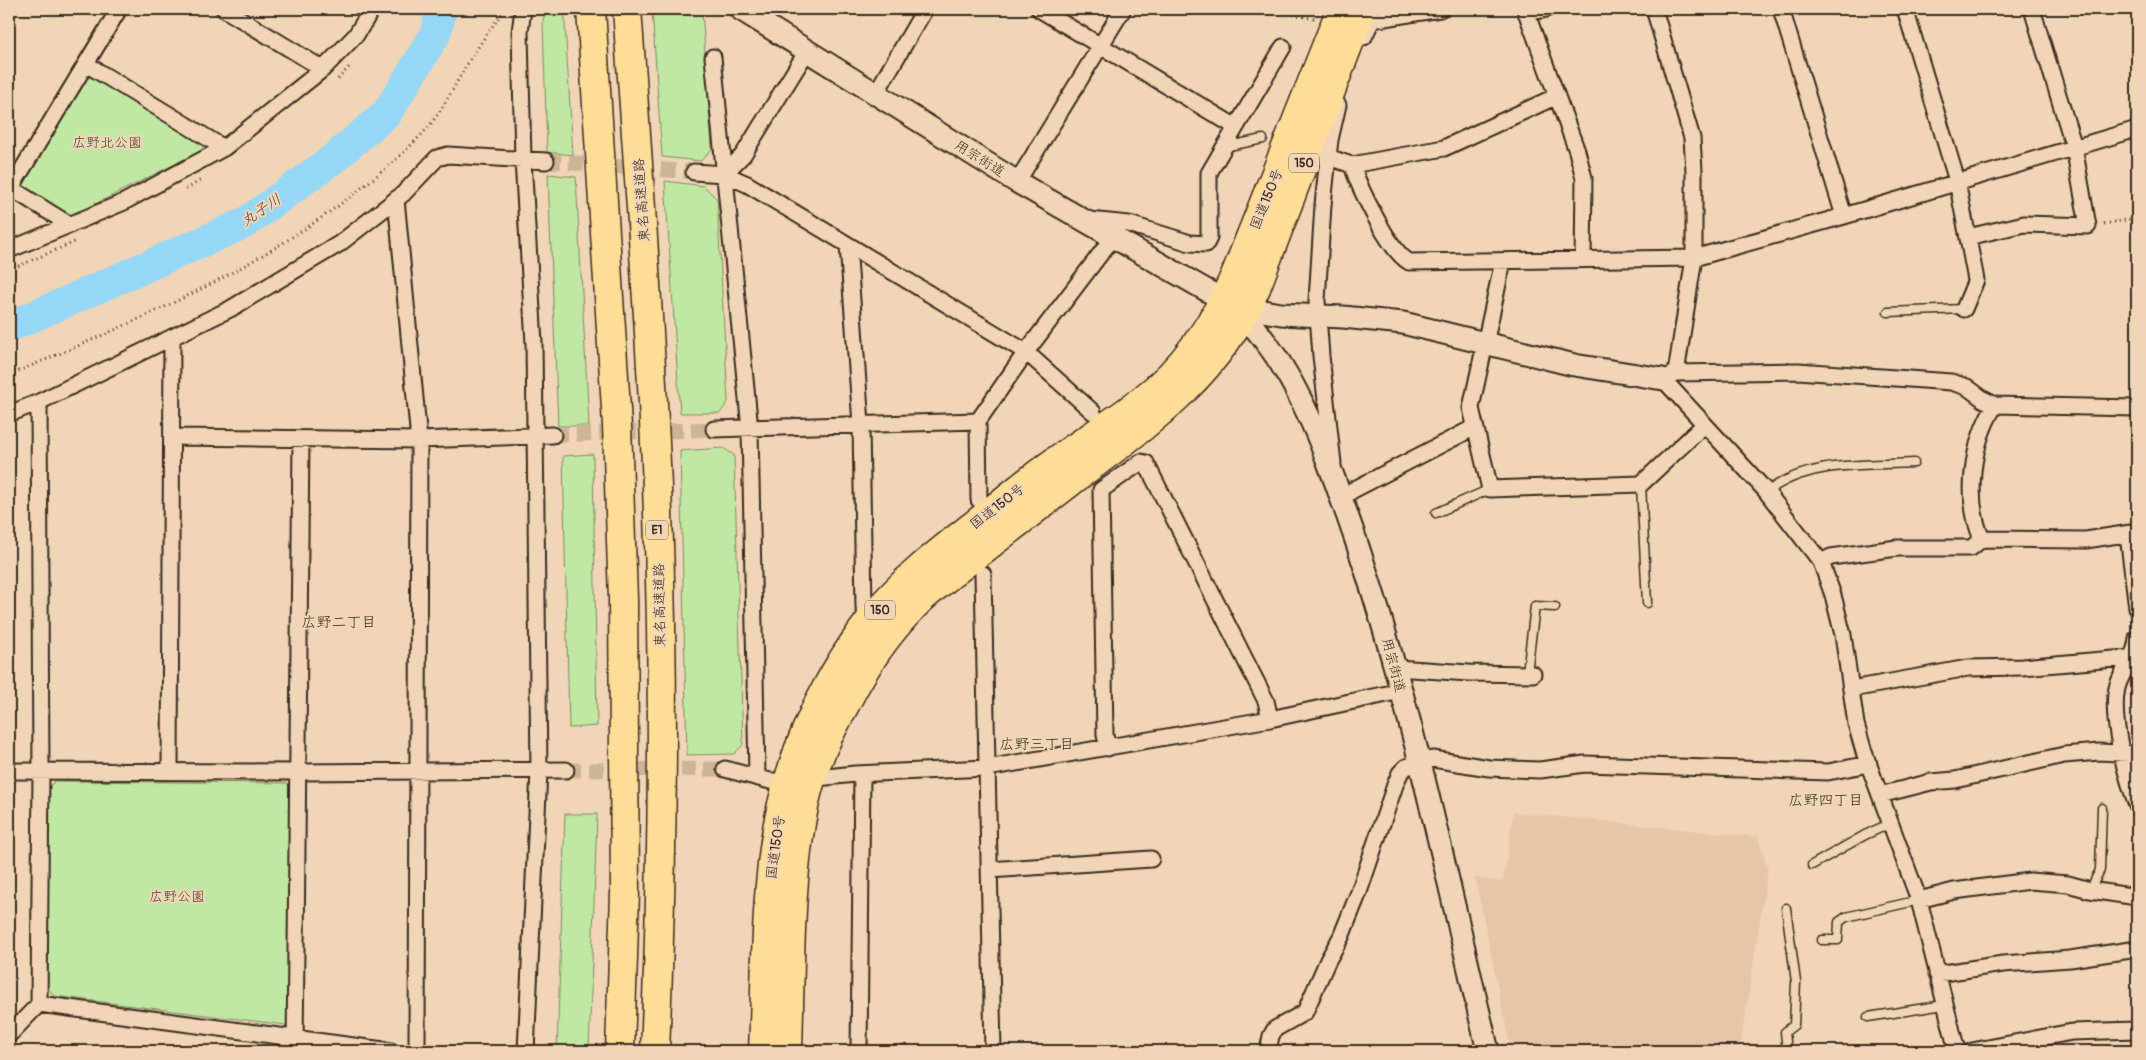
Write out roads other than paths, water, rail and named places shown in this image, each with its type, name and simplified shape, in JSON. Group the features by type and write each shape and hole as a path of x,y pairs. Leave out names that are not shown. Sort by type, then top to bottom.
{"highway":[{"path":"591,9 617,425 623,599 625,892 620,1051"},
{"name":"東名高速道路","path":"627,9 654,424 660,615 661,907 655,1051"},
{"name":"国道150号","path":"762,1051 769,887 778,823 800,780 824,745 854,686 875,653 910,611 950,576 1156,418 1206,368 1237,308 1353,14"},
{"name":"国道150号","path":"788,1051 792,893 800,828 801,743 817,706 842,662 872,618 925,563 1046,467 1143,400 1193,348 1237,308"}],"street":[{"path":"70,225 10,188 119,9"},
{"path":"224,9 323,70"},
{"path":"9,250 124,202 224,148 323,70 356,35 372,9"},
{"path":"523,9 520,32 523,160 534,343 539,771 526,1051"},
{"name":"用宗街道","path":"740,9 1017,182 1237,308 1260,333 1278,357 1300,397 1333,476 1369,578 1397,668 1488,1051"},
{"path":"876,93 925,9"},
{"path":"1039,9 1236,127"},
{"path":"1017,182 1123,9"},
{"path":"1333,476 1333,449 1324,390 1318,315 1319,264 1328,158 1334,119 1342,91 1353,14 1440,9"},
{"path":"1546,9 1525,11 1577,151 1584,178 1583,260"},
{"path":"1654,9 1692,138 1694,171 1694,258 1670,376 1704,425 1767,492 1821,562 1833,595 1852,689 1856,724 1890,824 1919,900 1944,1005 1952,1051"},
{"path":"1781,9 1844,216"},
{"path":"1905,9 1957,181 1976,280 1964,309"},
{"path":"1968,237 2024,224 2088,226 2074,147 2032,9"},
{"path":"1084,220 1129,224 1190,244 1206,244 1209,238 1209,173 1282,47"},
{"path":"724,174 743,155 807,50"},
{"path":"713,57 750,429 757,776"},
{"path":"86,64 224,148"},
{"path":"1328,158 1352,165 1444,148 1557,96"},
{"path":"1352,165 1358,183 1391,244 1409,262 1694,258 1844,216 2137,129"},
{"path":"9,414 39,402 230,309 339,244 396,199 438,158 448,154 546,161"},
{"path":"694,172 724,174 747,184 848,244 1026,352 1093,412"},
{"path":"396,199 419,440 417,1051"},
{"path":"978,500 978,421 1026,352 1114,236"},
{"path":"848,244 861,424 864,608 872,618"},
{"path":"1502,261 1471,408 1490,489 1641,484 1704,425"},
{"path":"1237,308 1281,314 1318,315 1403,323 1574,365 1670,376 1798,371 1951,382 1967,387 1995,405 2137,408"},
{"path":"170,772 172,337"},
{"path":"9,1035 39,1004 42,771 39,402"},
{"path":"1982,539 1975,523 1973,485 1975,460 1986,419 1995,405"},
{"path":"714,429 978,421"},
{"path":"1341,499 1353,490 1475,427"},
{"path":"172,437 419,440 553,435"},
{"path":"295,1045 301,439"},
{"path":"1108,748 1105,735 1101,490 1141,462 1146,463 1151,471 1266,701 1270,719"},
{"path":"1821,562 1831,557 1889,549 1971,548 1982,539 2086,540 2133,534 2137,608"},
{"path":"983,574 993,1051"},
{"path":"2137,638 2135,657 2126,666 2118,687 2115,702 2117,732 2130,754 2128,783 2137,805"},
{"path":"1852,689 1968,668 2022,667 2135,657"},
{"path":"1397,668 1469,673 1530,674"},
{"path":"725,769 770,781 987,768 1270,719 1401,691"},
{"path":"1880,795 1930,782 1955,780 2064,755 2099,752 2130,754"},
{"path":"1268,1051 1271,1036 1275,1029 1305,1012 1328,960 1341,937 1359,892 1394,785 1400,773 1406,767 1433,759 1489,768 1540,770 1585,764 1828,772 1869,764"},
{"path":"9,771 298,772 566,770"},
{"path":"859,1051 862,774"},
{"path":"989,870 1151,859"},
{"path":"1919,900 1954,891 2019,881 2049,881 2090,890 2137,897"},
{"path":"1937,974 2004,964 2070,959 2137,949"},
{"path":"39,1004 295,1045 391,1051"},
{"path":"1972,1051 2072,1032 2137,1030"}],"lane":[{"path":"1224,147 1263,138"},
{"path":"1888,312 1964,309"},
{"path":"1767,492 1776,485 1799,474 1825,468 1914,463"},
{"path":"1641,484 1647,603"},
{"path":"1436,513 1490,489"},
{"path":"1530,674 1535,606 1555,607"},
{"path":"2090,890 2100,870 2102,808"},
{"path":"1812,865 1865,834 1890,824"},
{"path":"1822,940 1838,940 1839,922 1846,917 1919,900"},
{"path":"1786,908 1796,982 1794,1025 1785,1032 1787,1051"},
{"path":"1868,1017 1944,1005"}],"waterway":[{"name":"丸子川","path":"9,327 245,223 333,159 387,113 435,35 442,9"}],"tunnel":[{"path":"546,161 694,172"},
{"path":"553,435 714,429"},
{"path":"566,770 725,769"}],"district":[{"name":"広野二丁目","path":"339,622"},
{"name":"広野三丁目","path":"1037,744"},
{"name":"広野四丁目","path":"1826,800"}],"park label":[{"name":"広野北公園","path":"107,142"},
{"name":"広野公園","path":"177,896"}]}
